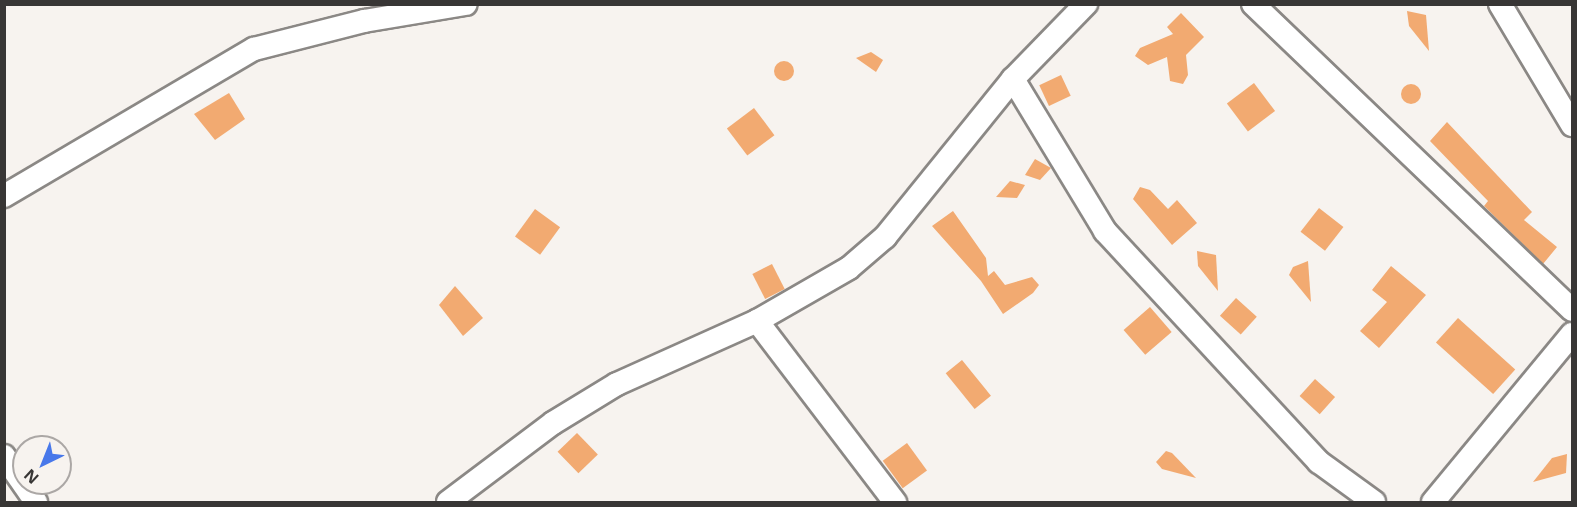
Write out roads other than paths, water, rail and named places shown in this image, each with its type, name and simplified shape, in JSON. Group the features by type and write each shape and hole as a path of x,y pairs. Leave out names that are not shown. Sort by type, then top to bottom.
{"street":[{"path":"4,196 254,49 364,21 466,4"},
{"path":"448,502 553,423 616,384 757,321 849,268 885,237 1013,79 1086,4"},
{"path":"1253,4 1572,310"},
{"path":"1500,4 1572,125"},
{"path":"1013,79 1105,231 1319,462 1374,502"},
{"path":"757,321 895,502"},
{"path":"1434,502 1572,334"},
{"path":"4,456 36,502"}]}
